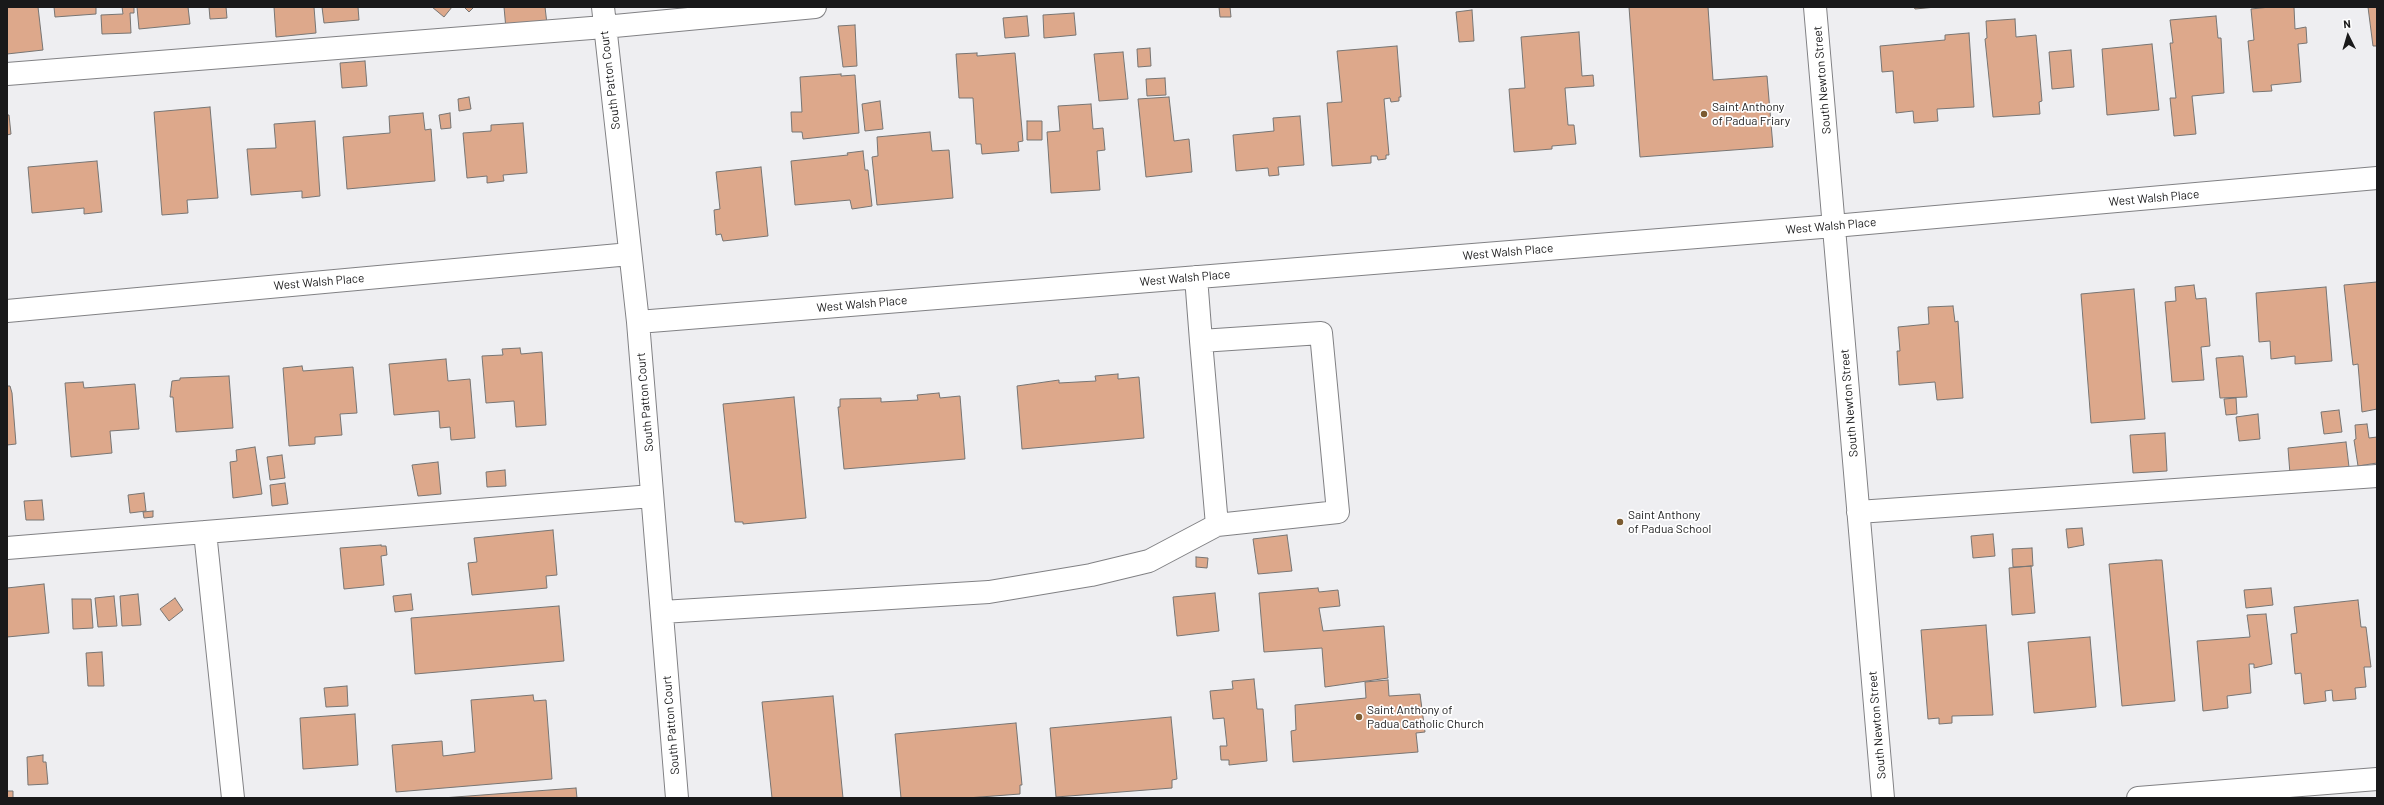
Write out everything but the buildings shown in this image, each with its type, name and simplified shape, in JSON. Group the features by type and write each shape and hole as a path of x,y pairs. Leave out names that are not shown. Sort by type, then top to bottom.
{"street":[{"name":"South Patton Court","path":"596,7 603,17 638,322 677,798"},
{"path":"7,74 603,17 815,7"},
{"name":"South Newton Street","path":"1815,7 1883,798"},
{"name":"West Walsh Place","path":"638,322 1834,226 2377,178"},
{"name":"West Walsh Place","path":"7,311 630,254"},
{"path":"1196,277 1217,524"},
{"path":"662,612 1005,589 1091,576 1148,561 1217,524 1338,512 1321,333 1201,341"},
{"path":"1858,512 2377,476"},
{"path":"7,548 652,496"},
{"path":"205,532 233,798"},
{"path":"2138,798 2377,779"}],"place":[{"name":"Saint Anthony of Padua Friary","path":"1704,114"},
{"name":"Saint Anthony of Padua School","path":"1620,522"},
{"name":"Saint Anthony of Padua Catholic Church","path":"1359,717"}]}
